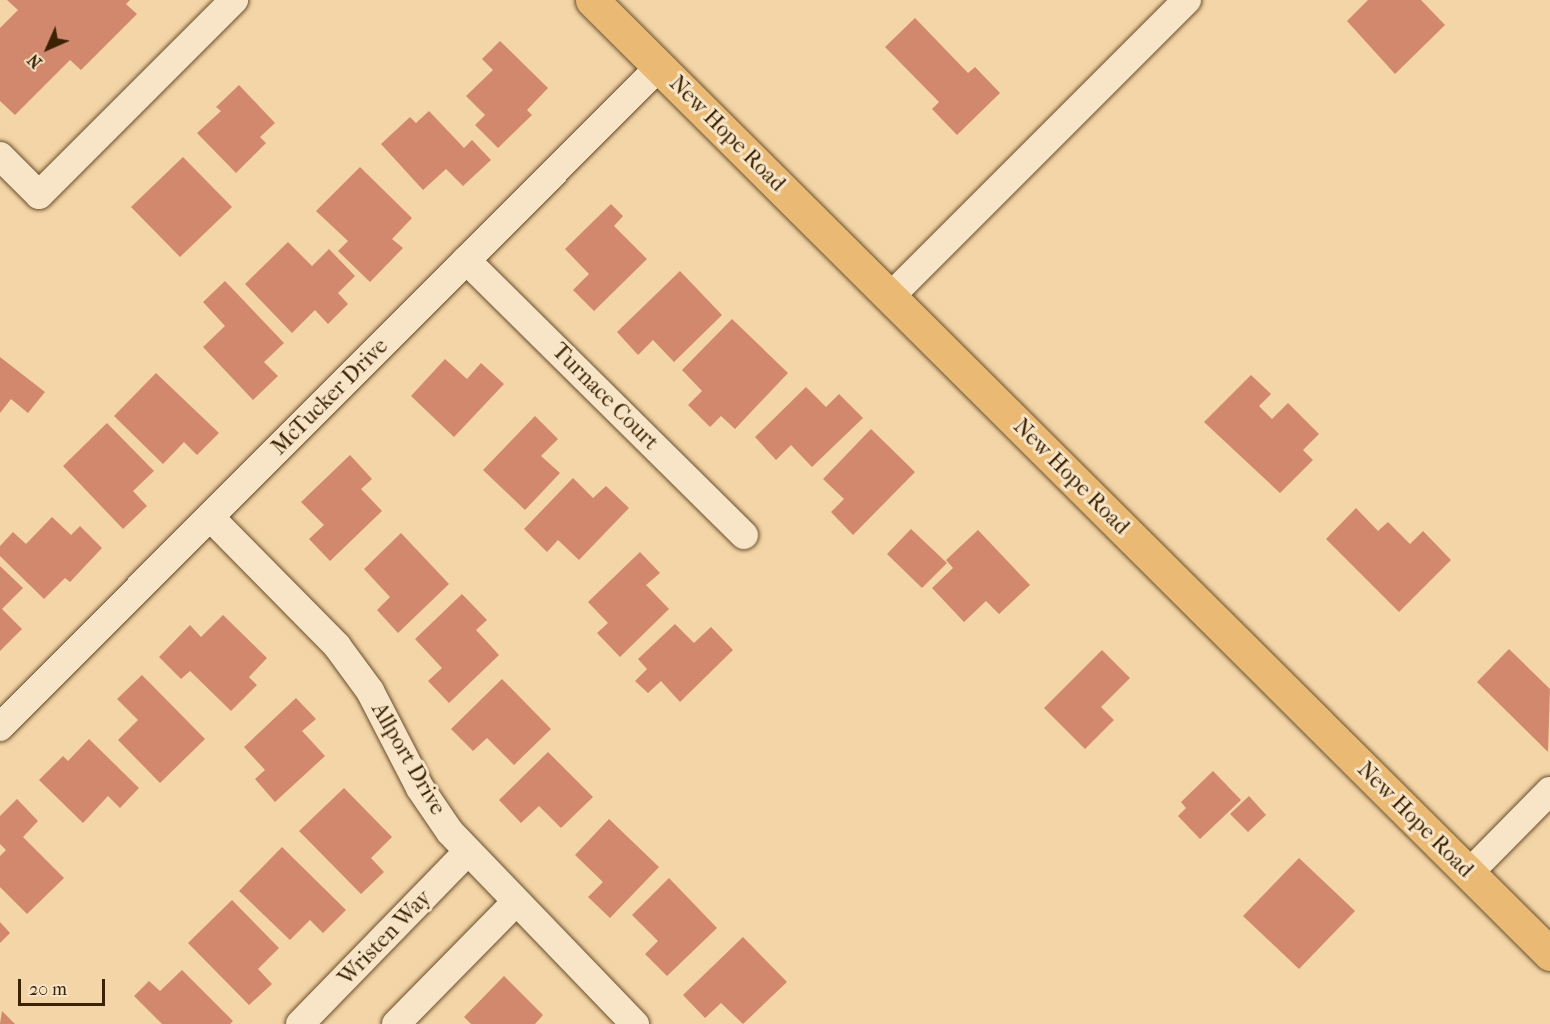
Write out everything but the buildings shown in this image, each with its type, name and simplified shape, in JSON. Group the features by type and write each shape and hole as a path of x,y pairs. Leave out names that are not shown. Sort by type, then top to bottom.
{"main road":[{"name":"New Hope Road","path":"592,0 1550,954"}],"street":[{"path":"0,156 39,195 234,0"},
{"path":"890,297 1187,0"},
{"name":"McTucker Drive","path":"0,727 659,67"},
{"name":"Turnace Court","path":"466,260 744,535"},
{"name":"Allport Drive","path":"210,517 337,646 370,691 420,788 468,851 635,1024"},
{"path":"1469,873 1550,791"},
{"name":"Wristen Way","path":"300,1024 468,851"},
{"path":"396,1024 516,902"}]}
